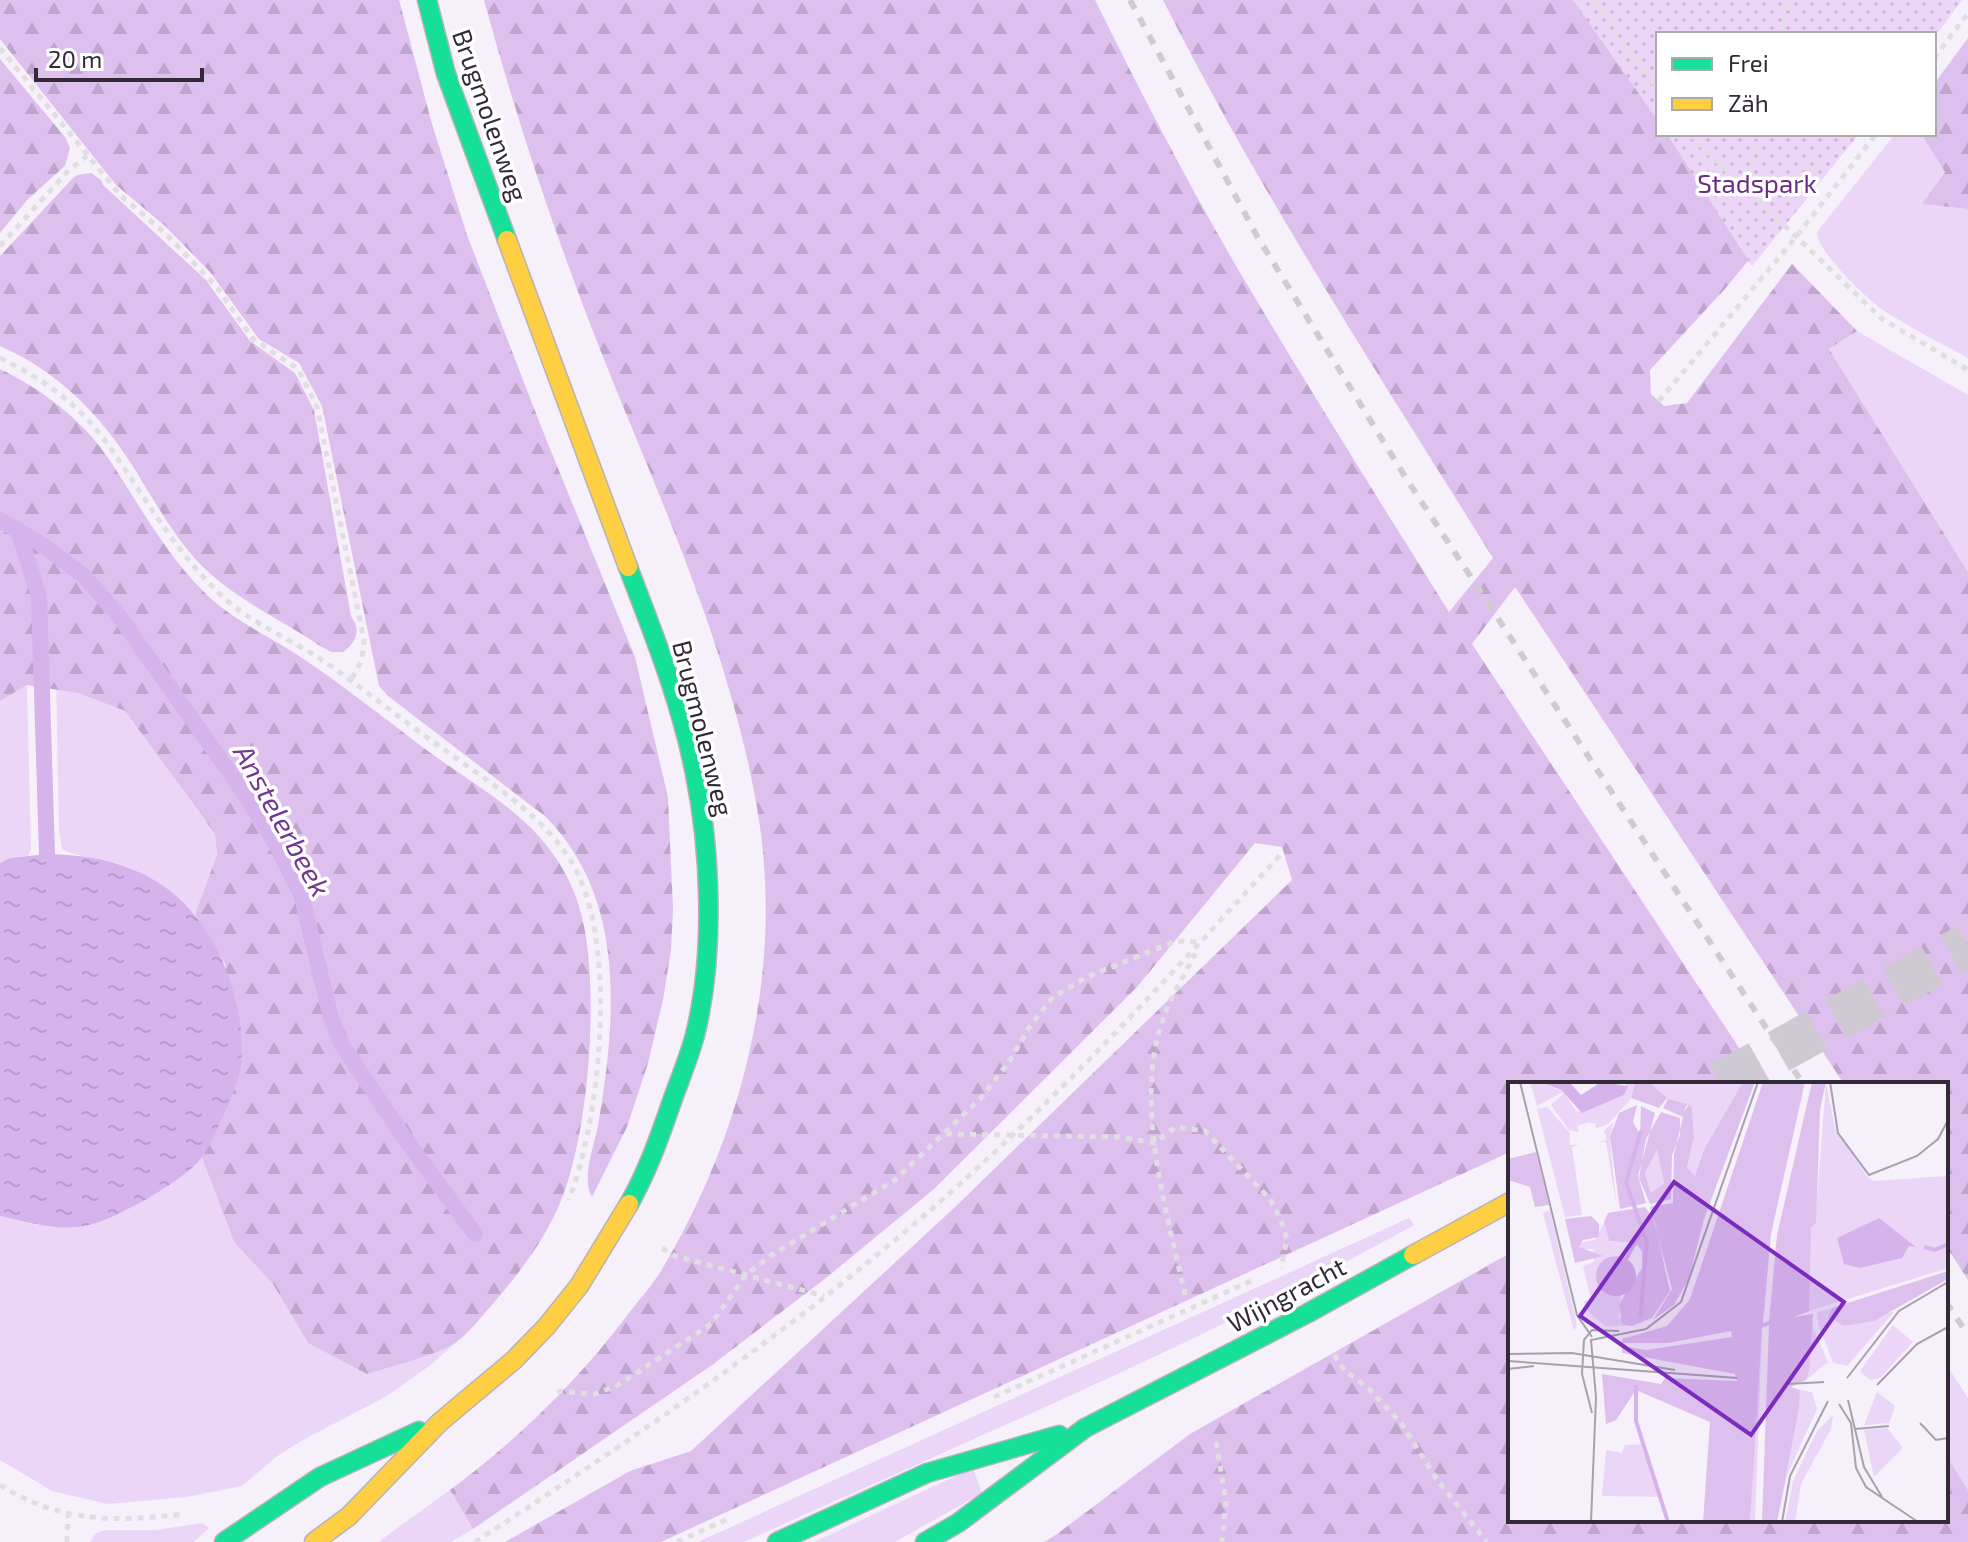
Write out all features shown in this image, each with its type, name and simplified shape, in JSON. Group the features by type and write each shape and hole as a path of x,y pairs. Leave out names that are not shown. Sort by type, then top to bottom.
{"street":[{"name":"Brugmolenweg","path":"314,1542 349,1516 440,1422 514,1360 579,1286 649,1168 695,1034 705,968 708,886 704,830 694,768 669,677 451,88 427,0"},
{"name":"Wijngracht","path":"925,1542 958,1523 1085,1428 1308,1313 1508,1203"},
{"name":"Brugmolenweg","path":"224,1542 320,1477 440,1422"},
{"name":"Wijngracht","path":"777,1542 927,1473 1085,1428"}],"path":[{"path":"1595,0 1656,87"},
{"path":"1782,32 1789,0"},
{"path":"1936,55 1968,13"},
{"path":"0,48 121,196 199,267 259,345 292,363 302,377 317,407 364,640 362,660 351,680"},
{"path":"1691,136 1882,319 1968,370"},
{"path":"1746,187 1759,136"},
{"path":"1659,401 1796,237 1874,136"},
{"path":"0,246 67,172 87,156"},
{"path":"0,358 49,385 73,405 103,438 201,575 227,601 351,680 527,810 570,859 593,922 599,1023 597,1080 578,1177 564,1212"},
{"path":"475,1542 659,1420 825,1297 921,1219 1111,1040 1282,853"},
{"path":"514,1360 550,1390 595,1394 618,1385 711,1324 746,1275 770,1256 895,1180 981,1098 1053,997 1087,977 1176,941 1201,942"},
{"path":"1185,1295 1155,1143 1151,1107 1152,1069 1162,1021 1201,942"},
{"path":"946,1134 1120,1137 1155,1143 1175,1127 1205,1131 1270,1199 1287,1239 1281,1267"},
{"path":"569,1200 675,1256 825,1297"},
{"path":"1308,1313 1345,1371 1386,1405 1438,1481 1487,1542"},
{"path":"1216,1442 1226,1502 1222,1542"},
{"path":"0,1485 39,1505 68,1515 130,1519 195,1512"},
{"path":"67,1542 68,1515"}],"green space":[{"path":"0,0 399,0 432,124 467,235 635,657 668,797 673,909 671,950 663,1000 648,1063 627,1127 592,1197 588,1173 604,1085 611,1003 603,923 591,885 572,850 546,817 379,686 322,406 299,363 259,339 210,272 165,226 116,185 0,39"},
{"path":"484,0 1095,0 1235,264 1449,612 1493,558 1280,213 1163,0 1582,0 1656,105 1656,136 1678,136 1771,233 1724,290 1650,370 1651,394 1664,406 1687,403 1792,264 1857,331 1829,349 1968,572 1968,1280 1948,1249 1948,1082 1843,1082 1515,587 1472,644 1762,1082 1508,1082 1508,1153 661,1542 505,1542 630,1471 691,1451 954,1208 1292,880 1282,847 1255,843 1137,987 934,1189 826,1278 712,1365 473,1529 450,1490 522,1431 607,1342 657,1277 689,1220 733,1111 749,1054 760,996 765,937 765,879 759,820 748,761 716,646 675,534 589,322 511,93"},
{"name":"Stadspark","path":"1573,0 1962,0 1936,35 1936,32 1656,32 1656,118"},
{"path":"1968,38 1968,209 1922,204 1945,172 1922,136 1936,136 1936,81"},
{"path":"0,59 65,137 70,148 65,166 28,199 0,233"},
{"name":"Stadspark","path":"1668,136 1857,136 1752,266"},
{"path":"1893,136 1922,136 1945,172 1923,204 1968,209 1968,358 1880,308 1863,294 1824,250 1817,232"},
{"path":"91,173 206,280 250,341 295,373 314,410 351,616 357,631 352,644 343,652 331,652 320,646 242,598 213,576 180,539 104,426 57,380 0,346 0,256 72,179"},
{"path":"1857,331 1968,395 1968,572 1829,349"},
{"path":"0,369 45,395 85,429 106,455 175,559 212,600 328,676 508,808 540,838 569,880 579,904 587,947 591,1022 584,1102 570,1174 554,1217 520,1270 468,1332 443,1349 367,1374 308,1343 273,1284 234,1242 202,1158 241,1068 225,964 195,914 217,855 215,834 125,711 78,693 27,685 0,701"},
{"path":"56,677 78,693 125,711 215,835 217,855 195,914 137,871 62,849"},
{"path":"27,685 31,850 28,856 10,858 0,863 0,701"},
{"path":"202,1158 234,1242 273,1284 309,1343 367,1374 454,1344 387,1396 301,1441 276,1457 242,1486 187,1497 108,1504 52,1491 0,1460 0,1216 38,1225 164,1189"},
{"path":"1409,1218 1414,1225 1332,1269 1082,1390 744,1542 698,1542"},
{"path":"1508,1254 1508,1522 1948,1522 1948,1458 1968,1490 1968,1542 1044,1542 1190,1434"},
{"path":"1948,1367 1968,1398 1968,1490 1948,1458"},
{"path":"973,1468 982,1493 895,1542 814,1542"},
{"path":"450,1490 473,1529 451,1542 378,1542"},
{"path":"202,1523 209,1528 194,1542 90,1542 96,1533 105,1530 156,1530"}],"water":[{"path":"47,854 92,858 121,865 162,885 181,900 213,941 224,965 233,990 242,1042 236,1086 213,1138 198,1162 168,1186 130,1208 100,1222 74,1227 42,1225 0,1216 0,863 10,858"}],"waterway":[{"name":"Anstelerbeek","path":"0,520 41,544 84,576 119,616 240,787 276,844 302,897 331,1018 342,1045 475,1234"},
{"path":"18,530 39,596 47,854"}],"tunnel":[{"path":"1725,1082 1968,945"}],"railway":[{"path":"1130,0 1257,236 1404,475 1802,1082"},
{"path":"1948,1305 1968,1335"}],"traffic: fast":[{"path":"427,0 446,74 507,240"},
{"path":"628,567 665,666 688,743 700,800 708,902 706,971 695,1035 657,1143 629,1204"},
{"path":"925,1542 958,1523 1085,1428 1413,1255"},
{"path":"224,1542 320,1477 419,1431"},
{"path":"777,1542 927,1473 1059,1435"}],"traffic: slow":[{"path":"507,240 628,567"},
{"path":"1413,1255 1508,1203"},
{"path":"314,1542 349,1516 440,1422 514,1360 546,1327 579,1286 629,1204"}]}
